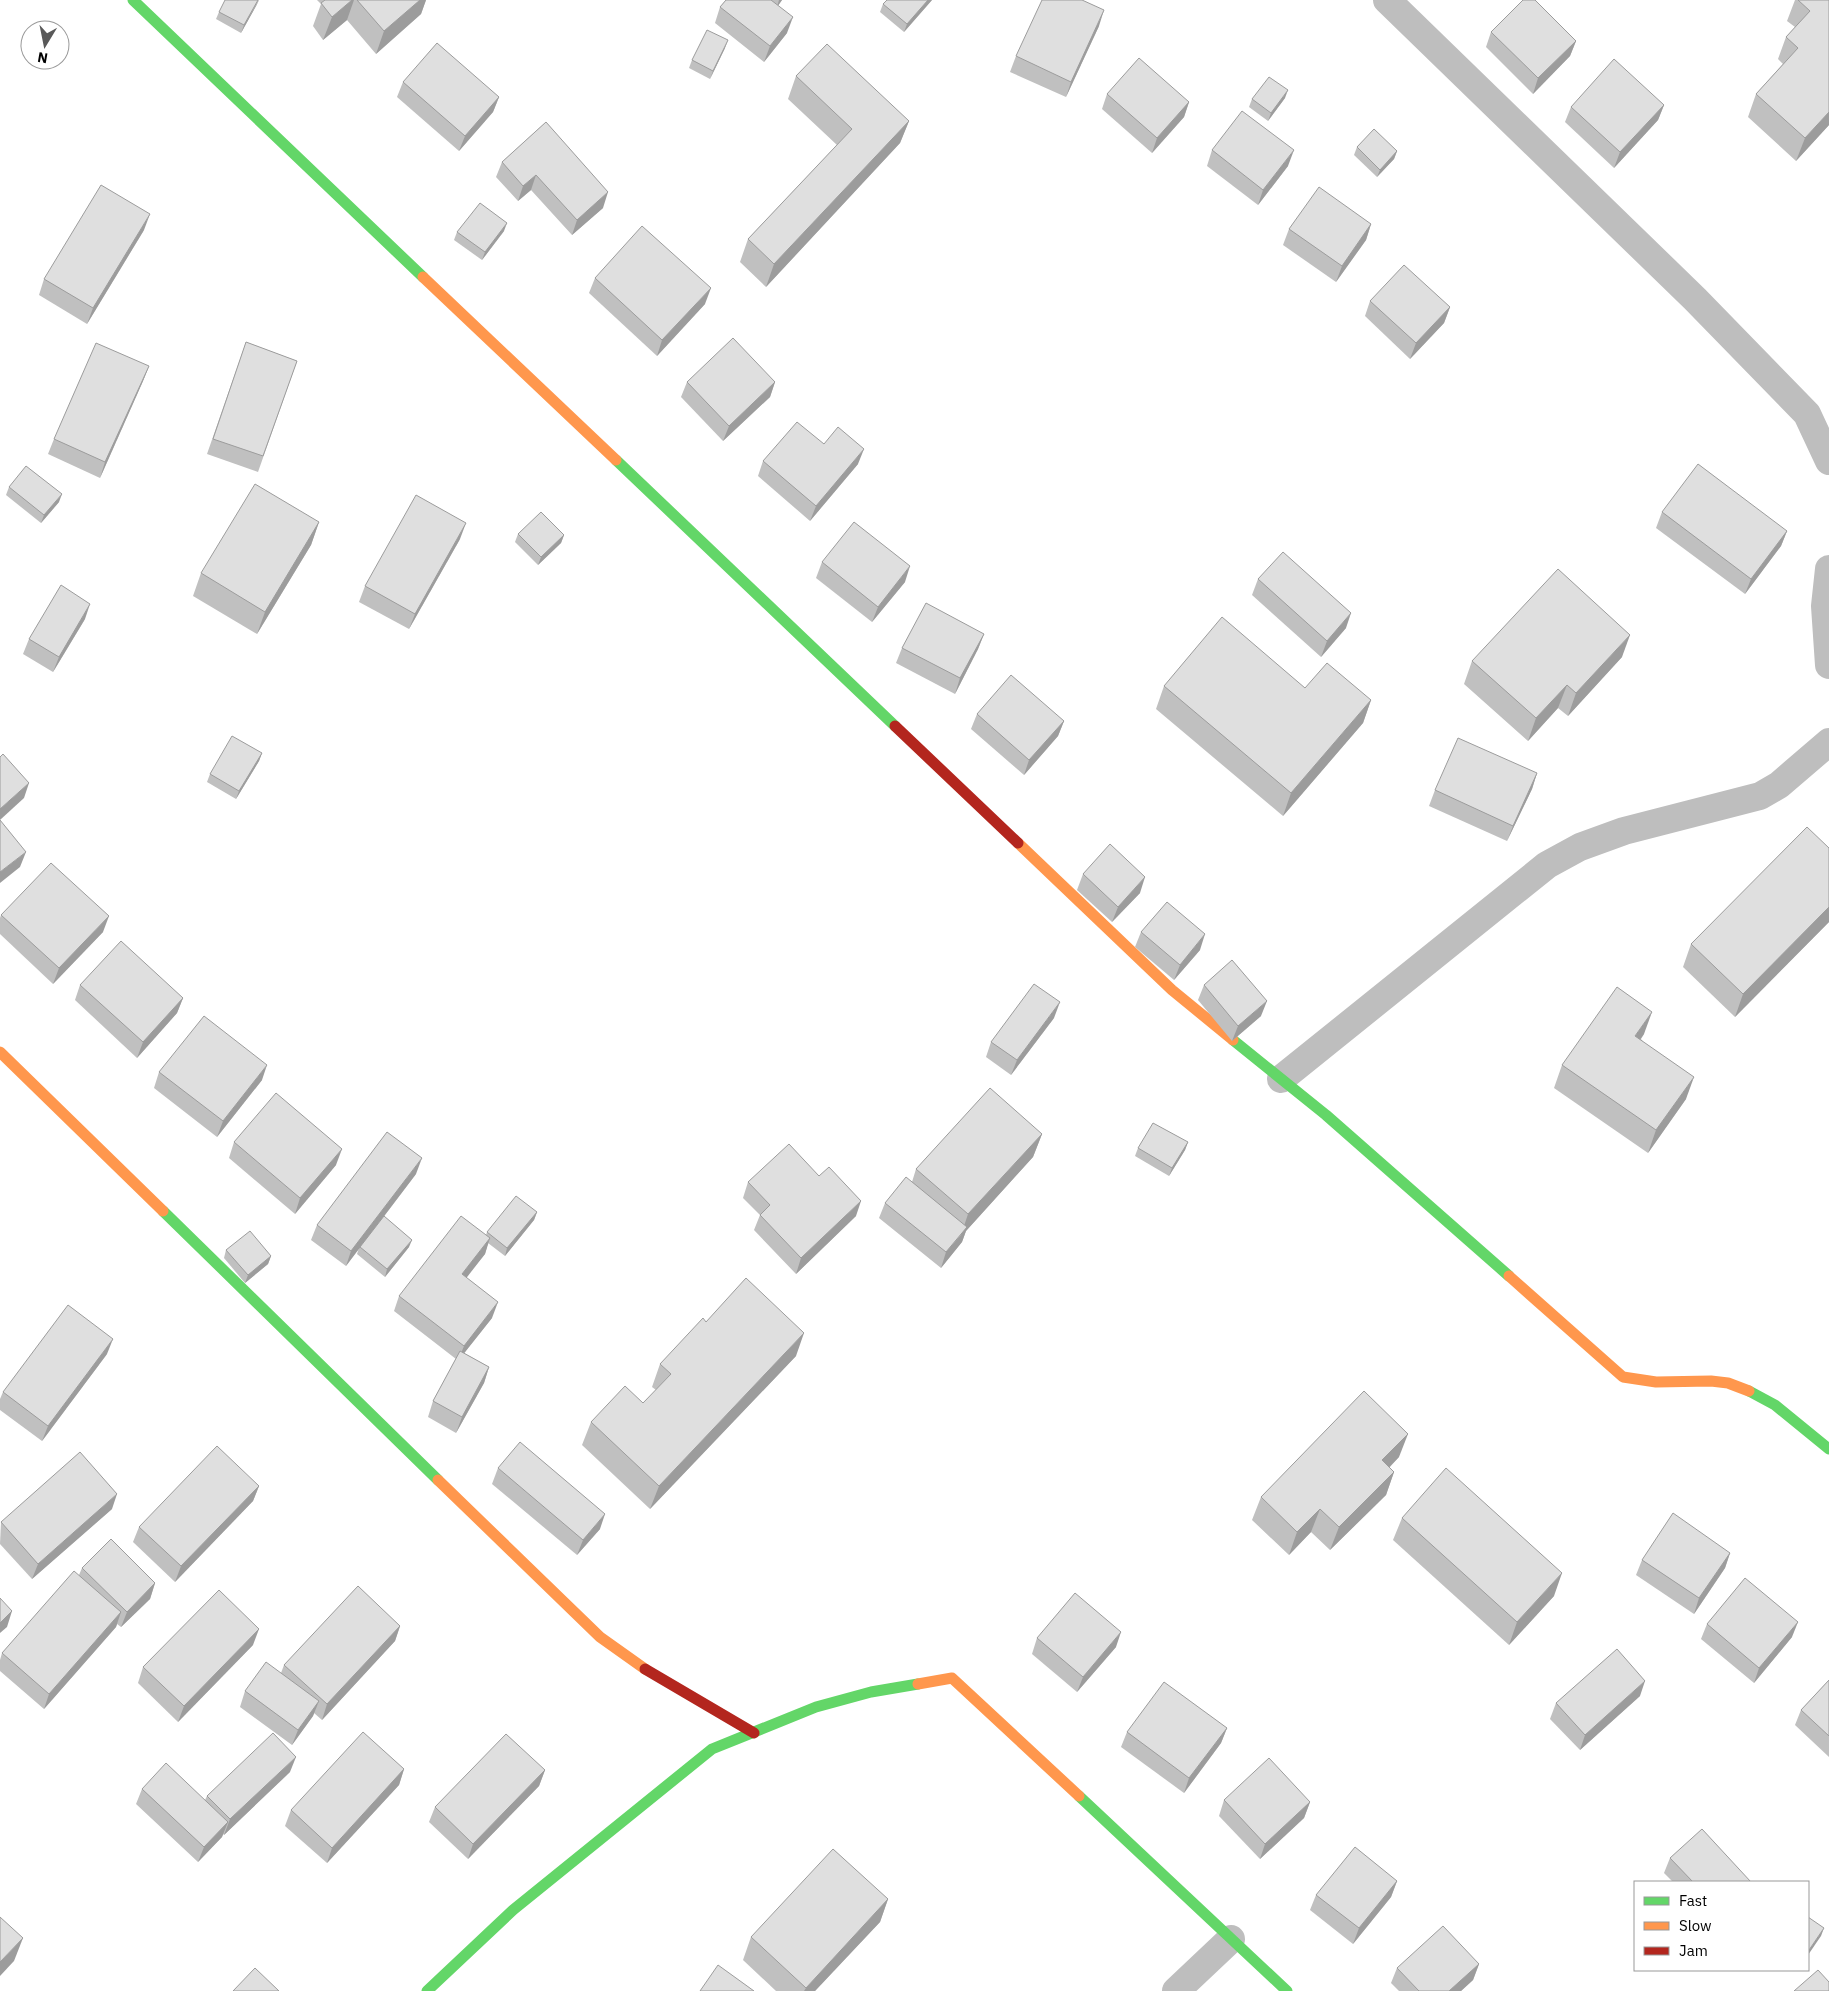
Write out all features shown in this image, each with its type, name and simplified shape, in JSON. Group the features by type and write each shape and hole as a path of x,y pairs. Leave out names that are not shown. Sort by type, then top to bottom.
{"street":[{"path":"133,0 1172,990 1326,1115 1623,1377 1640,1383 1712,1381 1735,1385 1762,1396 1829,1449"},
{"path":"1387,0 1695,299 1807,414 1829,461"},
{"path":"1829,569 1825,606 1829,665"},
{"path":"1281,1079 1546,865 1580,847 1624,831 1760,796 1779,785 1829,742"},
{"path":"0,1052 600,1637 650,1673 754,1733"},
{"path":"427,1991 513,1910 712,1749 816,1706 871,1692 952,1678 1286,1991"},
{"path":"1176,1991 1231,1939"}],"building":[{"path":"225,0 258,0 244,25 219,12"},
{"path":"325,0 352,0 332,17 321,3"},
{"path":"357,0 420,0 384,31"},
{"path":"726,0 771,0 793,17 770,46 720,7"},
{"path":"887,0 928,0 907,24 883,4"},
{"path":"1042,0 1082,0 1104,10 1071,82 1016,56"},
{"path":"1523,0 1535,0 1576,41 1538,78 1491,32"},
{"path":"1798,0 1829,0 1829,112 1805,138 1756,94 1798,48 1786,37 1810,11"},
{"path":"707,30 728,40 713,71 692,60"},
{"path":"437,43 499,97 465,136 403,82"},
{"path":"827,44 909,121 774,264 748,239 852,129 796,76"},
{"path":"1139,58 1189,102 1157,138 1107,94"},
{"path":"1614,59 1664,105 1620,152 1571,107"},
{"path":"1269,77 1288,90 1271,113 1252,99"},
{"path":"1242,111 1294,150 1263,190 1212,150"},
{"path":"546,122 608,192 577,220 536,175 523,186 502,162"},
{"path":"1374,129 1397,151 1380,170 1357,147"},
{"path":"101,185 150,214 93,308 44,279"},
{"path":"1319,187 1371,224 1342,266 1289,229"},
{"path":"480,203 507,223 485,252 457,232"},
{"path":"642,226 711,288 662,340 595,278"},
{"path":"1404,265 1450,307 1416,343 1370,301"},
{"path":"733,338 775,382 729,426 687,382"},
{"path":"246,342 297,361 263,456 213,439"},
{"path":"96,343 149,366 105,462 54,439"},
{"path":"797,422 824,444 838,427 864,449 816,506 763,461"},
{"path":"1698,464 1787,531 1751,579 1662,512"},
{"path":"26,466 62,494 44,515 9,487"},
{"path":"255,484 319,522 265,612 201,573"},
{"path":"416,495 466,523 415,614 365,586"},
{"path":"541,512 564,535 541,557 518,534"},
{"path":"854,522 910,566 878,607 822,562"},
{"path":"1283,552 1351,613 1327,641 1258,579"},
{"path":"1558,569 1630,635 1576,693 1567,685 1536,718 1472,661"},
{"path":"61,585 90,604 59,657 29,639"},
{"path":"926,603 984,634 960,678 902,648"},
{"path":"1222,617 1305,688 1327,663 1371,700 1291,793 1164,686"},
{"path":"1011,675 1064,721 1029,760 977,714"},
{"path":"232,736 262,753 239,791 210,774"},
{"path":"1458,738 1537,773 1513,826 1435,790"},
{"path":"3,754 29,783 0,809 0,757"},
{"path":"0,820 26,852 0,872"},
{"path":"1807,827 1829,848 1829,907 1743,994 1691,944"},
{"path":"1110,844 1145,877 1118,907 1083,874"},
{"path":"51,863 109,916 59,968 1,915"},
{"path":"1167,902 1205,934 1180,965 1141,932"},
{"path":"121,941 183,998 143,1042 80,985"},
{"path":"1232,960 1267,1001 1238,1026 1204,985"},
{"path":"1034,984 1060,1002 1017,1060 991,1042"},
{"path":"1617,987 1652,1012 1635,1036 1694,1077 1656,1130 1562,1065"},
{"path":"204,1016 267,1065 223,1121 159,1072"},
{"path":"990,1088 1042,1134 968,1214 916,1169"},
{"path":"276,1093 342,1149 300,1198 234,1142"},
{"path":"1153,1123 1188,1142 1172,1168 1138,1148"},
{"path":"387,1132 422,1158 351,1251 317,1225"},
{"path":"789,1144 819,1176 829,1167 861,1201 801,1258 760,1215 770,1205 748,1182"},
{"path":"906,1177 967,1227 946,1252 885,1203"},
{"path":"516,1196 537,1212 507,1248 487,1232"},
{"path":"384,1216 412,1240 387,1269 360,1247"},
{"path":"461,1216 490,1238 462,1274 498,1302 464,1346 399,1296"},
{"path":"250,1231 271,1256 248,1275 226,1250"},
{"path":"746,1278 804,1333 659,1486 591,1422 625,1386 643,1403 671,1374 660,1364 703,1318 706,1322"},
{"path":"68,1305 113,1339 48,1426 3,1392"},
{"path":"460,1351 489,1367 462,1417 433,1401"},
{"path":"1364,1391 1408,1434 1382,1460 1394,1472 1339,1527 1320,1509 1297,1532 1261,1497"},
{"path":"520,1442 605,1514 583,1540 498,1468"},
{"path":"217,1446 259,1486 181,1566 139,1527"},
{"path":"80,1452 117,1494 38,1564 1,1522"},
{"path":"1446,1468 1562,1573 1517,1622 1402,1518"},
{"path":"1673,1513 1730,1553 1699,1598 1642,1560"},
{"path":"111,1539 155,1583 127,1612 82,1568"},
{"path":"74,1571 121,1612 49,1694 2,1653"},
{"path":"1745,1578 1798,1622 1759,1668 1707,1624"},
{"path":"358,1586 400,1626 327,1704 284,1665"},
{"path":"219,1590 259,1629 184,1706 143,1667"},
{"path":"1075,1593 1121,1632 1083,1677 1037,1638"},
{"path":"0,1598 12,1611 0,1623"},
{"path":"1617,1649 1645,1681 1585,1735 1556,1703"},
{"path":"266,1662 319,1701 298,1730 245,1691"},
{"path":"1829,1680 1829,1736 1801,1710"},
{"path":"1164,1682 1227,1728 1189,1778 1127,1732"},
{"path":"363,1732 404,1769 332,1848 291,1810"},
{"path":"273,1733 296,1757 230,1819 207,1796"},
{"path":"506,1734 545,1770 473,1844 435,1807"},
{"path":"1269,1758 1310,1802 1265,1844 1224,1800"},
{"path":"166,1763 228,1822 204,1847 142,1789"},
{"path":"1702,1829 1750,1881 1692,1881 1670,1858"},
{"path":"1355,1847 1397,1881 1359,1928 1316,1895"},
{"path":"833,1849 888,1899 806,1988 751,1937"},
{"path":"0,1917 23,1938 0,1962"},
{"path":"1809,1918 1824,1928 1809,1950"},
{"path":"1443,1926 1479,1964 1449,1991 1419,1991 1397,1968"},
{"path":"718,1965 754,1991 700,1991"},
{"path":"255,1968 279,1991 233,1991"},
{"path":"1818,1970 1829,1982 1829,1991 1794,1991"}],"traffic: fast":[{"path":"133,0 423,277"},
{"path":"616,460 895,726"},
{"path":"1233,1040 1326,1115 1509,1276"},
{"path":"163,1211 438,1480"},
{"path":"1749,1391 1775,1405 1829,1449"},
{"path":"427,1991 513,1910 712,1749 816,1707 871,1692 918,1684"},
{"path":"1079,1796 1287,1991"}],"traffic: slow":[{"path":"423,277 616,460"},
{"path":"1018,843 1172,990 1233,1040"},
{"path":"0,1052 163,1211"},
{"path":"1509,1276 1623,1377 1656,1382 1711,1381 1728,1383 1749,1391"},
{"path":"438,1480 600,1637 645,1669"},
{"path":"918,1684 952,1678 1079,1796"}],"traffic: jam":[{"path":"895,726 1018,843"},
{"path":"645,1669 754,1733"}]}
